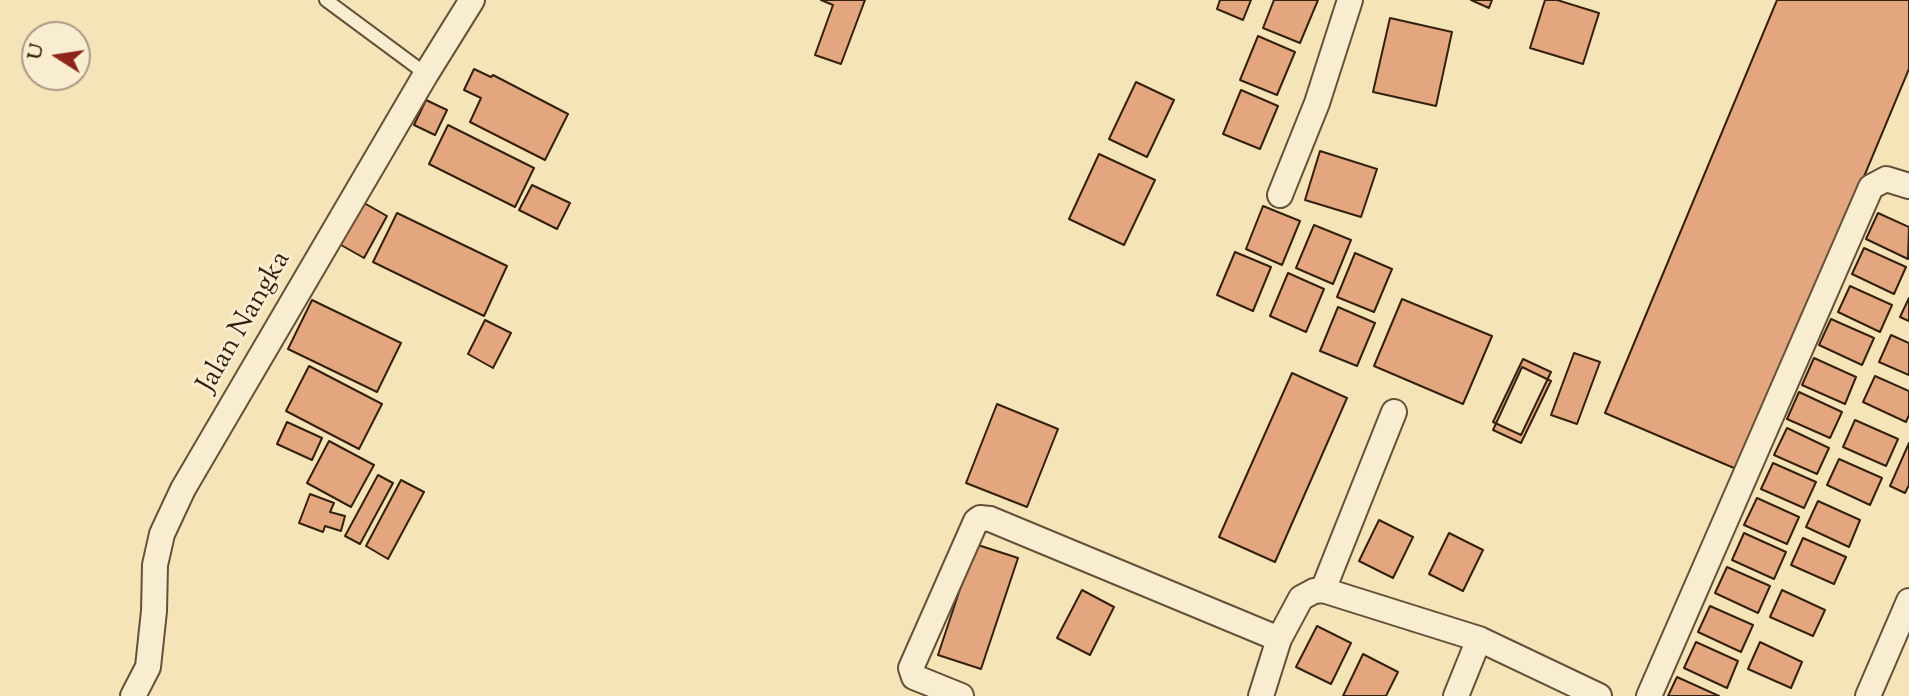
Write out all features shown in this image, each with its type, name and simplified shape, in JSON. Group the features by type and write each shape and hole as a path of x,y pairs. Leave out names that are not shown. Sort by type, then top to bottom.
{"street":[{"name":"Jalan Nangka","path":"133,696 148,667 154,611 155,565 162,534 183,489 472,0"},
{"path":"1280,195 1317,103 1350,0"},
{"path":"1649,696 1871,187 1886,179 1909,186"},
{"path":"1323,590 1394,412"},
{"path":"961,696 914,677 911,668 980,517 1279,639"},
{"path":"1261,696 1279,639 1301,598 1314,591 1323,590 1479,639 1599,696"},
{"path":"1868,696 1909,601"},
{"path":"1456,696 1479,639"}],"lane":[{"path":"326,0 426,74"}],"building":[{"path":"821,0 865,0 841,64 815,55 833,5"},
{"path":"1220,0 1251,0 1243,20 1217,9"},
{"path":"1274,0 1318,0 1300,43 1263,28"},
{"path":"1471,0 1492,0 1489,8"},
{"path":"1545,0 1557,0 1599,13 1583,64 1530,48"},
{"path":"1777,0 1909,0 1909,69 1741,471 1605,413"},
{"path":"1390,18 1452,32 1436,106 1373,92"},
{"path":"1258,36 1295,52 1277,95 1240,80"},
{"path":"474,69 491,77 493,75 568,114 545,160 470,122 481,98 464,90"},
{"path":"1136,82 1174,100 1147,157 1109,139"},
{"path":"1241,90 1278,106 1260,149 1223,134"},
{"path":"426,100 447,110 435,135 414,125"},
{"path":"448,125 534,168 515,207 429,164"},
{"path":"1320,151 1377,169 1361,217 1305,200"},
{"path":"1099,154 1155,180 1124,245 1069,219"},
{"path":"532,185 570,203 557,229 519,210"},
{"path":"357,199 387,216 364,258 334,241"},
{"path":"1263,206 1300,221 1282,265 1246,249"},
{"path":"397,213 507,266 484,316 373,262"},
{"path":"1878,213 1909,227 1908,259 1866,239"},
{"path":"1314,225 1351,240 1333,284 1296,268"},
{"path":"1864,248 1906,267 1894,294 1852,274"},
{"path":"1235,252 1271,267 1253,311 1217,295"},
{"path":"1355,253 1392,269 1374,312 1337,297"},
{"path":"1288,273 1324,289 1306,332 1270,316"},
{"path":"1850,286 1892,305 1880,332 1838,312"},
{"path":"1909,298 1909,321 1900,317"},
{"path":"1402,299 1492,336 1463,404 1374,366"},
{"path":"312,300 401,343 377,392 288,349"},
{"path":"1338,307 1375,323 1357,366 1320,351"},
{"path":"1831,319 1874,338 1862,365 1819,345"},
{"path":"485,320 511,333 493,368 468,354"},
{"path":"1891,335 1909,343 1909,375 1879,362"},
{"path":"1574,353 1600,362 1577,424 1551,415"},
{"path":"1814,358 1856,377 1845,404 1802,385"},
{"path":"1523,359 1551,372 1521,435 1493,422"},
{"path":"309,366 382,404 359,449 286,411"},
{"path":"1522,367 1551,381 1521,443 1493,430"},
{"path":"1292,373 1347,398 1275,562 1219,537"},
{"path":"1875,376 1909,391 1909,415 1906,422 1863,402"},
{"path":"1799,392 1842,412 1830,438 1787,419"},
{"path":"997,404 1058,429 1027,507 966,483"},
{"path":"1855,420 1898,439 1886,466 1843,447"},
{"path":"287,422 322,438 312,460 277,444"},
{"path":"1787,428 1829,448 1817,474 1774,455"},
{"path":"329,441 374,465 351,507 307,483"},
{"path":"1909,443 1909,485 1905,493 1890,486"},
{"path":"1839,459 1882,478 1870,505 1827,485"},
{"path":"1773,463 1816,482 1804,508 1761,489"},
{"path":"378,475 393,483 360,544 345,536"},
{"path":"401,480 424,492 388,559 366,546"},
{"path":"310,494 334,503 330,512 345,516 341,531 325,526 323,532 299,523"},
{"path":"1757,498 1799,517 1787,544 1744,525"},
{"path":"1818,501 1860,520 1849,547 1806,527"},
{"path":"1379,520 1413,537 1393,578 1359,561"},
{"path":"1449,533 1483,550 1463,591 1429,574"},
{"path":"1744,533 1786,552 1774,579 1732,560"},
{"path":"1803,538 1846,557 1834,584 1791,565"},
{"path":"975,544 1018,558 981,669 938,655"},
{"path":"1727,567 1770,586 1758,613 1715,593"},
{"path":"1082,590 1114,607 1090,655 1057,638"},
{"path":"1782,590 1825,610 1813,636 1770,617"},
{"path":"1710,606 1753,625 1741,652 1698,632"},
{"path":"1317,626 1351,643 1331,684 1296,667"},
{"path":"1696,642 1738,661 1727,688 1684,668"},
{"path":"1760,642 1802,662 1791,688 1748,669"},
{"path":"1363,654 1398,672 1386,696 1343,696"},
{"path":"1677,677 1719,696 1668,696"}]}
